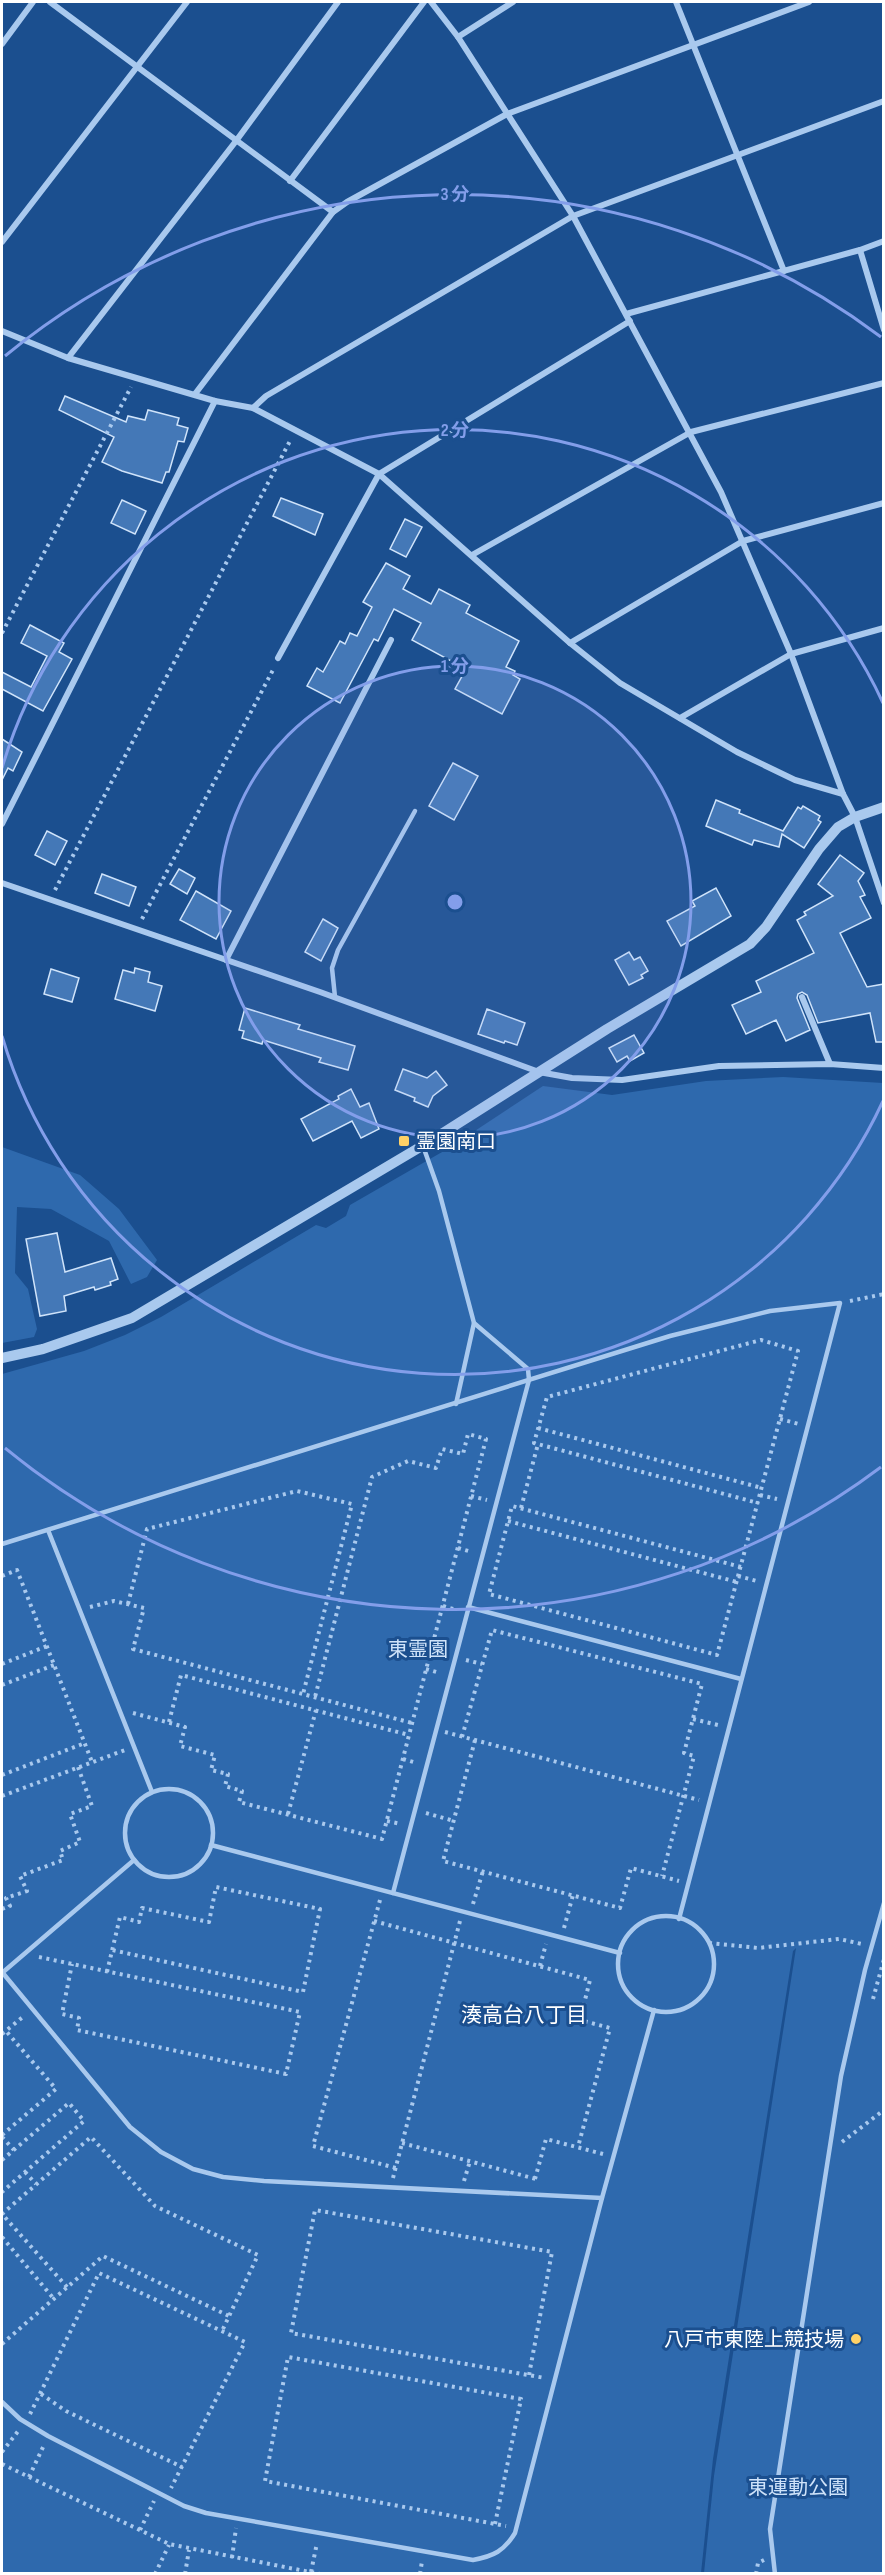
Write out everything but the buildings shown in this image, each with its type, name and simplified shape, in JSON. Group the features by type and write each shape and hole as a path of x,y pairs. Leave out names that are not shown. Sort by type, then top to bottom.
{"street":[{"path":"2,44 33,2"},
{"path":"50,2 333,212"},
{"path":"2,242 187,2"},
{"path":"69,358 236,141 338,2"},
{"path":"290,181 424,2"},
{"path":"431,2 458,37 573,216 691,432 743,541 791,654 843,795 855,817 884,903"},
{"path":"458,37 513,2"},
{"path":"676,2 784,271"},
{"path":"195,394 333,212 507,114 809,2"},
{"path":"253,408 266,396 573,216 884,101"},
{"path":"278,658 379,474 628,318 884,241"},
{"path":"860,250 884,330"},
{"path":"2,332 69,358 215,401 253,408 379,474 570,643 620,682 737,752 795,780 843,795"},
{"path":"472,555 691,432 884,383"},
{"path":"2,824 215,401"},
{"path":"570,643 743,541 884,503"},
{"path":"680,718 791,654 884,628"},
{"path":"226,960 391,640"},
{"path":"2,1358 43,1349 132,1318 423,1146 539,1072 750,944 766,927 819,849 838,827 855,817 884,807"},
{"path":"2,883 49,901 335,997 539,1072 572,1078 622,1080 719,1066 830,1064 884,1068"},
{"path":"802,997 830,1064"}],"lane":[{"path":"335,997 332,968 338,950 415,811"},
{"path":"423,1146 439,1191 474,1323 456,1404"},
{"path":"2,1544 670,1336 770,1311 840,1303 679,1919"},
{"path":"393,1893 529,1380 528,1369 474,1323"},
{"path":"48,1530 152,1792"},
{"path":"468,1606 741,1679"},
{"path":"175,1789 196,1797 210,1815 213,1826 212,1845 197,1868 175,1877 153,1874 134,1860 125,1839 125,1827 134,1806 152,1792 175,1789"},
{"path":"212,1845 620,1953"},
{"path":"134,1860 2,1972 130,2127 161,2152 193,2169 223,2177 602,2198"},
{"path":"775,2574 770,2529 841,2076 865,1970 884,1903"},
{"path":"661,1917 679,1919 694,1925 709,1943 714,1965 709,1987 702,1996 683,2009 672,2012 654,2010 639,2004 624,1986 619,1964 620,1953 631,1933 639,1925 661,1917"},
{"path":"2,2402 25,2422 48,2436 167,2497 206,2513 473,2560 491,2557 506,2548 516,2528 602,2198 654,2010"}],"path":[{"path":"2,633 136,377"},
{"path":"49,901 296,430"},
{"path":"136,930 278,658"},
{"path":"840,1303 884,1294"},
{"path":"741,1567 512,1506 489,1594 717,1655 741,1567 762,1488 798,1351 761,1340 547,1397 534,1443 758,1503"},
{"path":"780,1419 808,1426"},
{"path":"538,1428 762,1488"},
{"path":"119,1710 185,1727 180,1746 215,1755 211,1770 228,1774 225,1786 242,1791 239,1802 382,1839 486,1439 468,1434 463,1454 442,1449 436,1468 408,1461 372,1477 315,1697"},
{"path":"521,1508 538,1444"},
{"path":"128,1604 147,1529 297,1491 352,1504 303,1694"},
{"path":"760,1495 788,1502"},
{"path":"508,1521 737,1582"},
{"path":"2,1575 17,1570 92,1762"},
{"path":"738,1576 766,1583"},
{"path":"80,1610 114,1601 144,1608 133,1649 412,1724"},
{"path":"462,1737 492,1630 702,1684 684,1753 694,1756 662,1876"},
{"path":"2,1664 47,1646"},
{"path":"2,1685 54,1665"},
{"path":"169,1722 181,1675 409,1734"},
{"path":"288,1814 316,1710"},
{"path":"693,1719 728,1728"},
{"path":"436,1730 709,1803"},
{"path":"476,1740 443,1861 620,1908 631,1868 688,1884"},
{"path":"2,1774 85,1743"},
{"path":"2,1796 134,1747"},
{"path":"2,1909 10,1906 6,1898 27,1891 20,1876 63,1860 60,1851 80,1842 70,1814 92,1806 78,1767"},
{"path":"415,1810 454,1821"},
{"path":"470,1913 483,1871"},
{"path":"107,1972 112,1950 120,1917 139,1922 142,1908 209,1922 216,1887 320,1909 303,1992 112,1950"},
{"path":"382,1890 313,2146 396,2168"},
{"path":"561,1937 573,1895"},
{"path":"391,2187 462,1911"},
{"path":"374,1921 590,1980 580,2020 610,2028 578,2147"},
{"path":"540,1966 549,1934"},
{"path":"709,1943 758,1948 839,1939 855,1943"},
{"path":"23,1954 72,1964 107,1972 300,2012 286,2074 77,2030 79,2018 62,2014 72,1964"},
{"path":"14,2150 2,2136 56,2089 4,2033 32,2009"},
{"path":"2,2160 69,2103 84,2121 2,2192"},
{"path":"842,2142 884,2110"},
{"path":"68,2287 2,2214 91,2137 155,2206 258,2255 222,2331"},
{"path":"531,2194 546,2139 613,2157"},
{"path":"402,2143 536,2178"},
{"path":"461,2191 470,2161"},
{"path":"25,2172 36,2184"},
{"path":"529,2375 552,2252 315,2210 291,2333 554,2380"},
{"path":"2,2237 54,2298"},
{"path":"2,2344 103,2256 229,2316"},
{"path":"2,2452 25,2422 41,2394 99,2273 244,2342 167,2497"},
{"path":"495,2524 521,2399 288,2357 265,2481 516,2528"},
{"path":"41,2394 66,2411 182,2467"},
{"path":"29,2477 48,2436"},
{"path":"2,2464 170,2544 189,2550 320,2574"},
{"path":"140,2530 159,2493"},
{"path":"232,2558 237,2518"},
{"path":"311,2572 320,2533"},
{"path":"155,2574 170,2544"},
{"path":"185,2574 189,2550"}],"green space":[{"name":"東霊園","path":"783,1077 883,1083 883,2573 704,2573 714,2476 796,1948 793,1951 713,2459 701,2573 2,2573 2,1374 84,1351 125,1335 161,1317 316,1225 326,1228 346,1216 350,1205 449,1148 543,1086 612,1095 706,1081"},
{"path":"2,1147 80,1175 119,1209 157,1260 147,1277 131,1284 109,1241 51,1209 17,1207 15,1273 28,1289 37,1329 34,1337 2,1343"}],"place":[{"name":"霊園南口","path":"404,1141"},
{"name":"八戸市東陸上競技場","path":"856,2339"}],"district":[{"name":"湊高台八丁目","path":"524,2015"}],"park label":[{"name":"東運動公園","path":"798,2487"}]}
